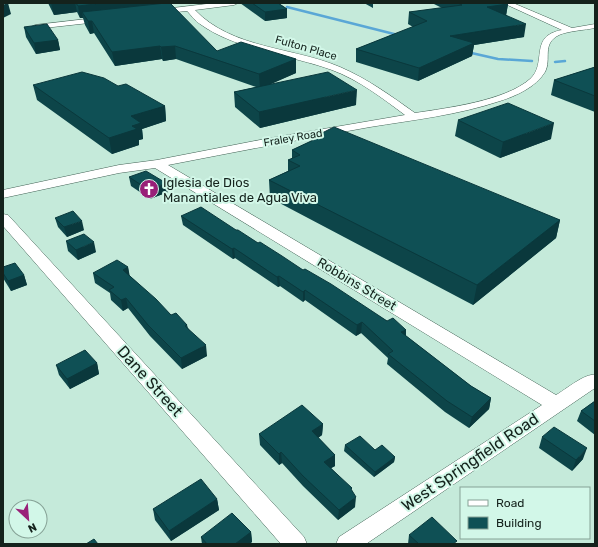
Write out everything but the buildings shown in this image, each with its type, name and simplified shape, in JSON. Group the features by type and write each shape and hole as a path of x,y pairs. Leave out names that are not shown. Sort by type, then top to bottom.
{"street":[{"path":"151,13 234,3"},
{"path":"507,3 570,30"},
{"name":"Fulton Place","path":"189,8 202,22 224,34 259,47 311,60 337,69 377,90 414,117"},
{"path":"35,27 113,18"},
{"name":"Fraley Road","path":"3,194 118,169 157,164 265,142 464,108 498,99 518,90 533,80 541,71 543,50 547,41 557,33 595,26"},
{"name":"Robbins Street","path":"157,164 556,404"},
{"name":"Dane Street","path":"3,218 296,544"},
{"name":"West Springfield Road","path":"347,544 592,381"}],"waterway":[{"path":"287,7 398,35"},
{"path":"467,52 498,59 532,61"},
{"path":"555,62 565,61"}],"place":[{"name":"Iglesia de Dios Manantiales de Agua Viva","path":"149,189"}]}
